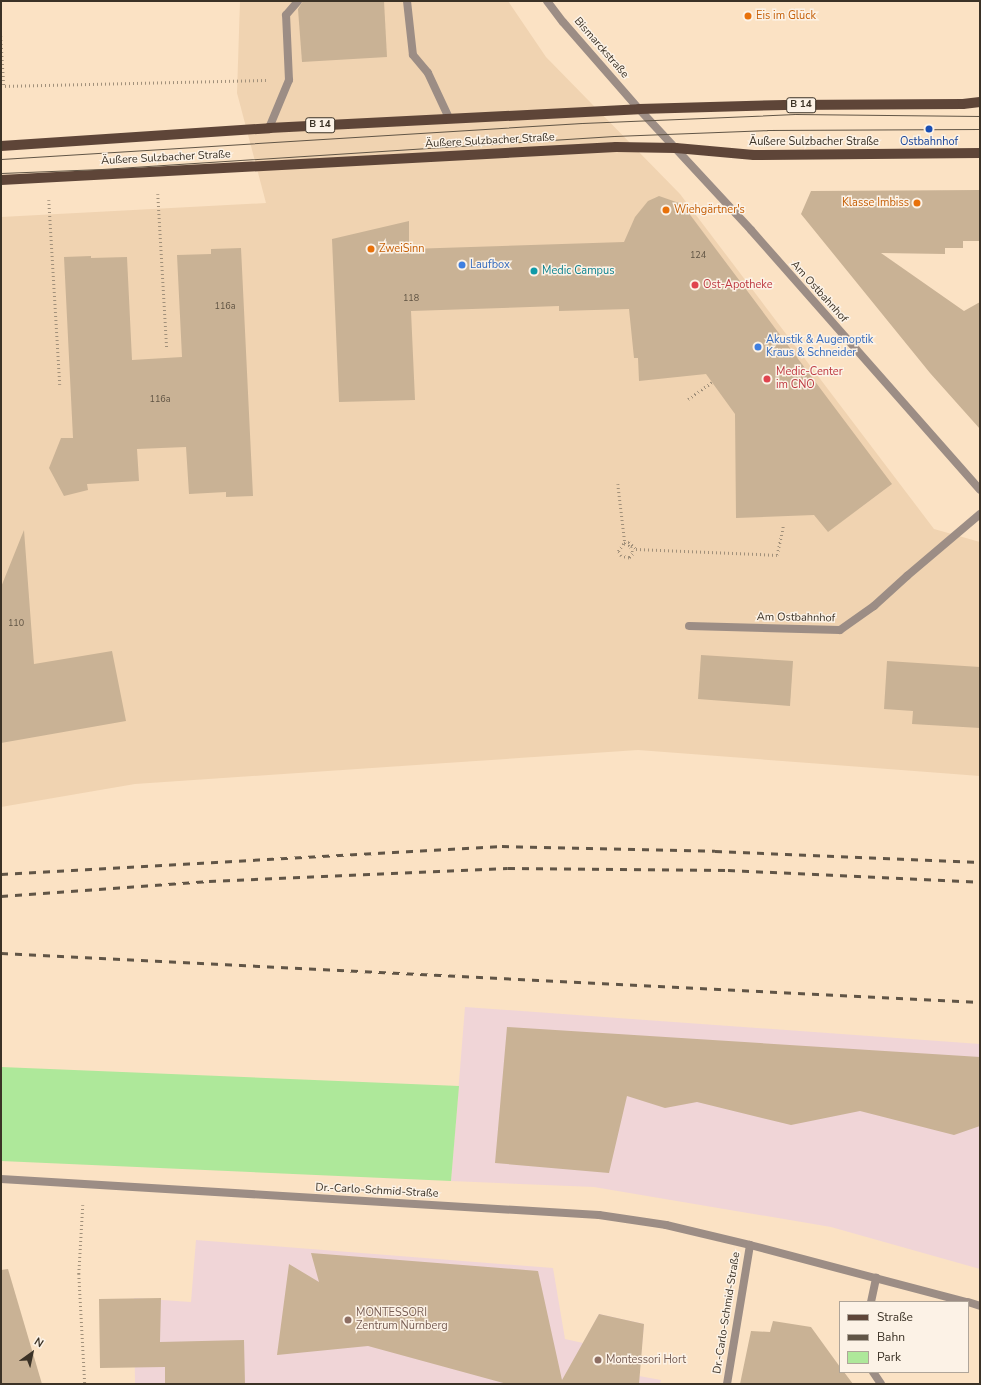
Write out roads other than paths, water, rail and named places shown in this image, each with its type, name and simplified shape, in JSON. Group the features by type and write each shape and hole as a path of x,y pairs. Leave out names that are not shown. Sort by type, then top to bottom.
{"main road":[{"name":"Äußere Sulzbacher Straße","path":"1,146 269,128 639,109 785,105 963,104 980,102"},
{"name":"Äußere Sulzbacher Straße","path":"1,180 156,170 616,147 676,148 754,155 980,153"}],"street":[{"path":"269,128 289,80 286,16 298,1"},
{"path":"405,1 413,55 428,73 449,118"},
{"name":"Bismarckstraße","path":"547,1 563,22 639,109"},
{"name":"Am Ostbahnhof","path":"639,109 751,230 980,490"},
{"name":"Am Ostbahnhof","path":"689,626 840,630 874,606 980,514"},
{"name":"Dr.-Carlo-Schmid-Straße","path":"1,1178 84,1185 598,1215 666,1225 750,1245 963,1301"},
{"name":"Dr.-Carlo-Schmid-Straße","path":"727,1384 750,1245"},
{"path":"871,1301 876,1278"},
{"name":"Dr.-Carlo-Schmid-Straße","path":"969,1303 980,1306"},
{"path":"874,1373 882,1384"}],"tram line":[{"path":"1,159 582,123 795,114 980,116"},
{"path":"1,173 102,169 614,136 767,130 980,129"}],"railway":[{"path":"1,874 502,846 715,851 980,862"},
{"path":"1,896 209,881 508,868 728,870 980,882"},
{"path":"1,953 980,1002"}],"place":[{"name":"Eis im Glück","path":"748,16"},
{"name":"Ostbahnhof","path":"929,129"},
{"name":"Klasse Imbiss","path":"917,203"},
{"name":"Wiehgärtner's","path":"666,210"},
{"name":"ZweiSinn","path":"371,249"},
{"name":"Laufbox","path":"462,265"},
{"name":"Medic Campus","path":"534,271"},
{"name":"Ost-Apotheke","path":"695,285"},
{"name":"Akustik & Augenoptik Kraus & Schneider","path":"758,347"},
{"name":"Medic-Center im CNO","path":"767,379"},
{"name":"MONTESSORI Zentrum Nürnberg","path":"348,1320"},
{"name":"Montessori Hort","path":"598,1360"}]}
